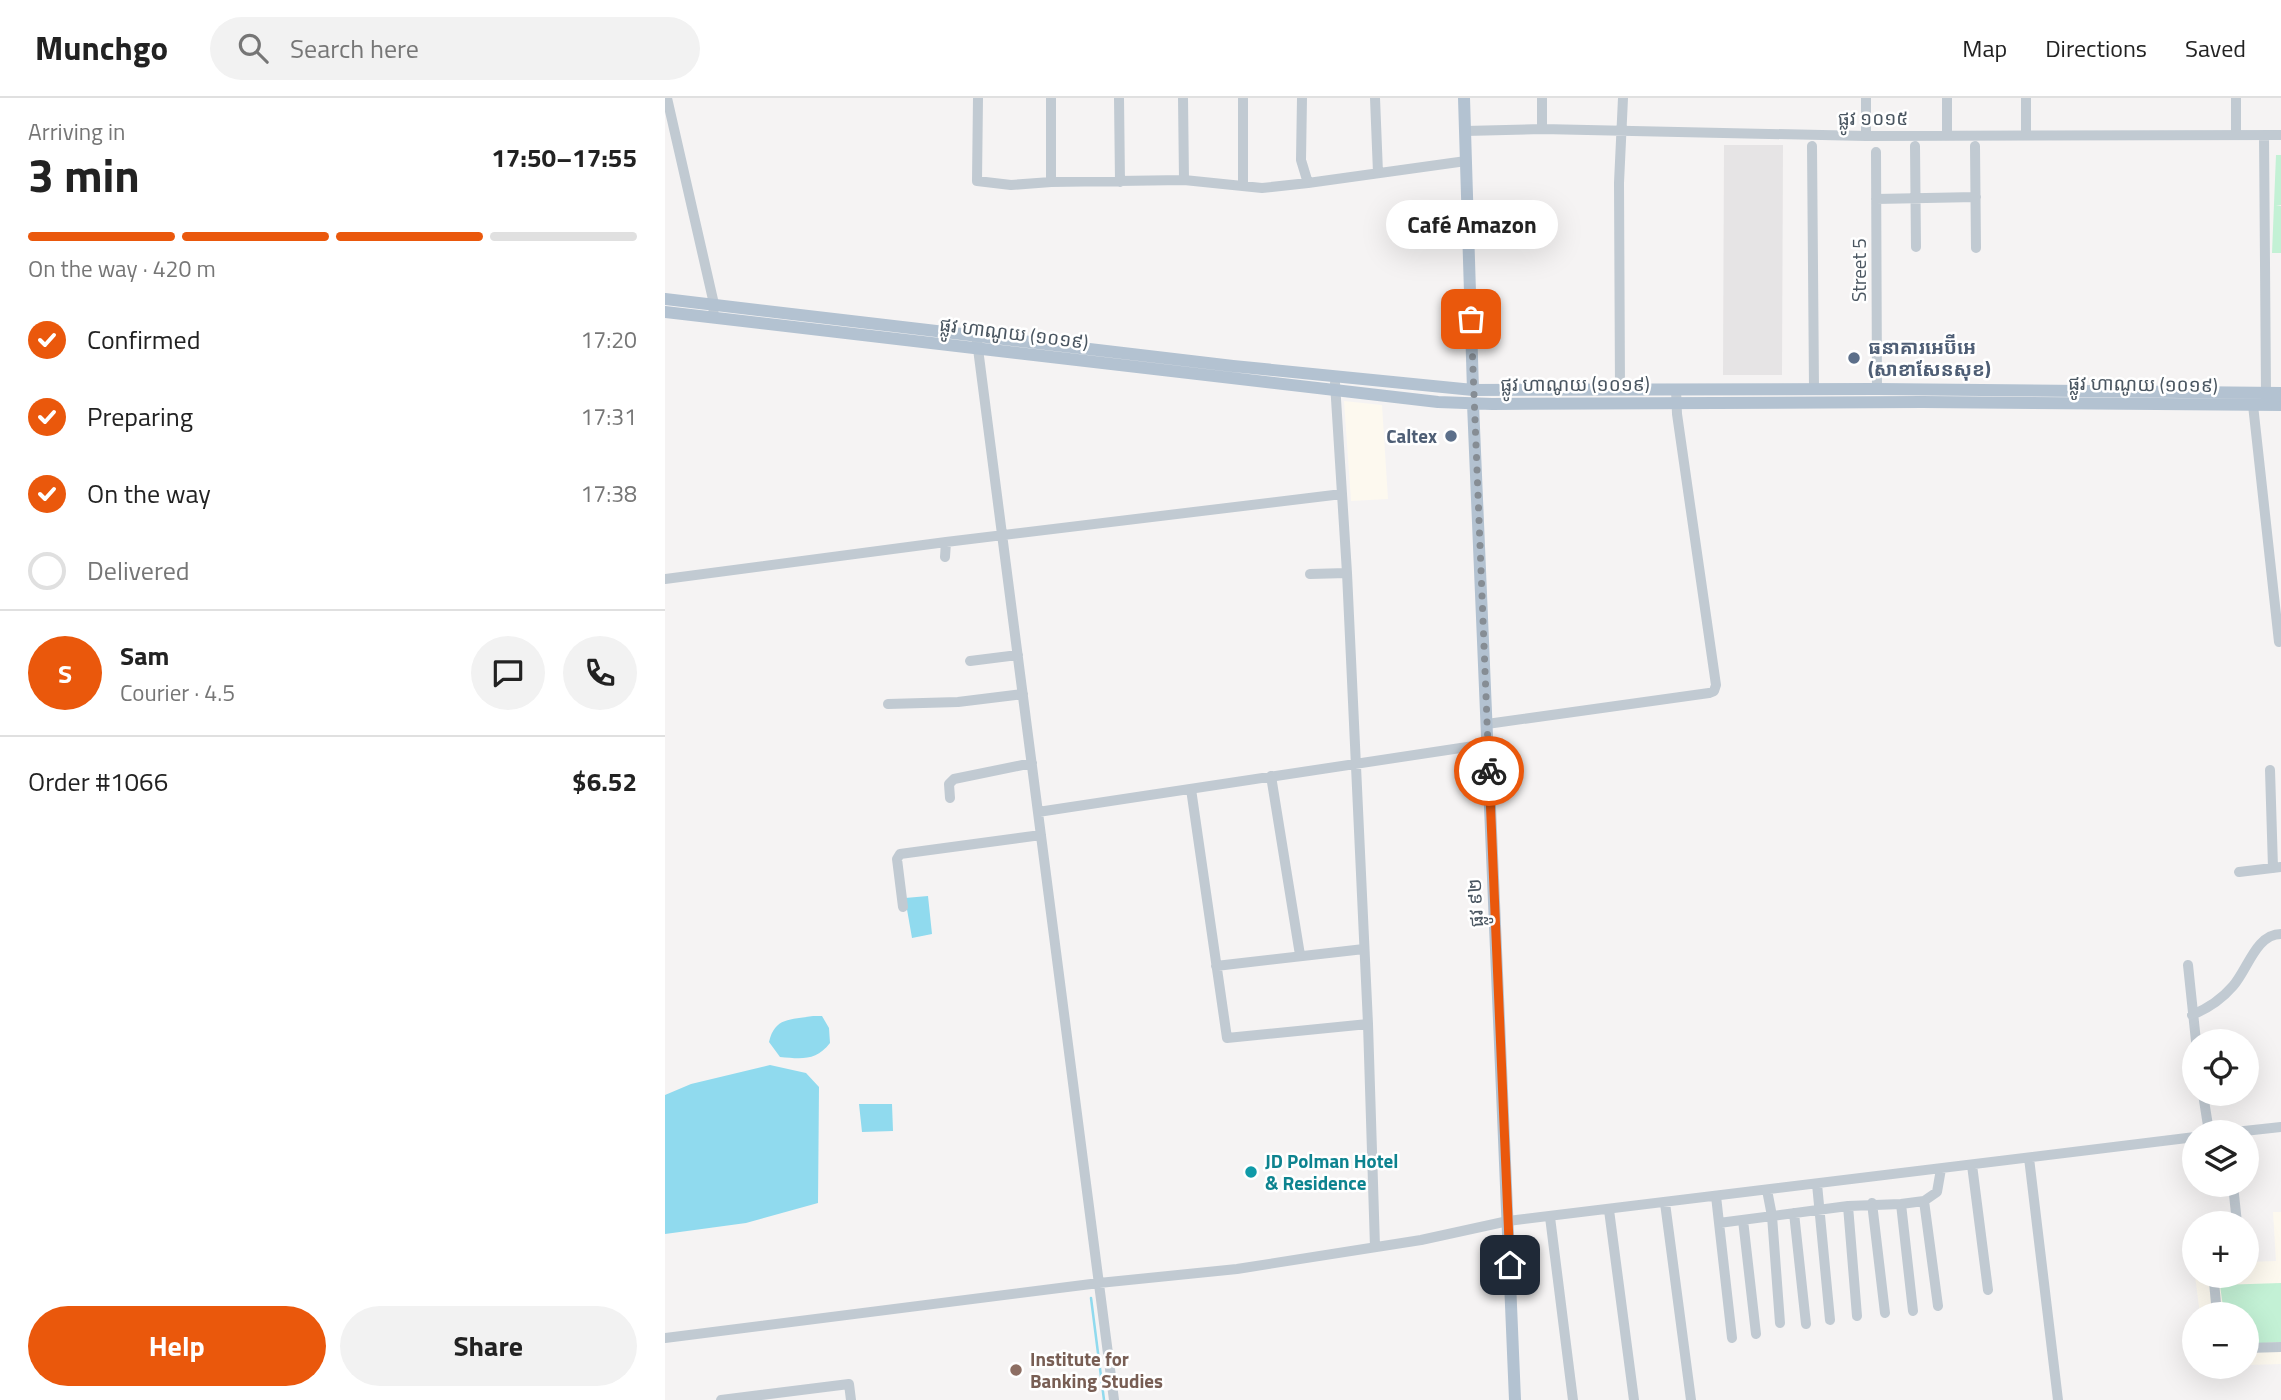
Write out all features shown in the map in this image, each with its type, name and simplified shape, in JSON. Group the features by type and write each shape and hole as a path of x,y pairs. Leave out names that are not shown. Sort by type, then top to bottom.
{"main road":[{"path":"1464,98 1473,390"},
{"name":"ផ្លូវ ហាណូយ (១០១៩)","path":"665,299 713,311 1335,384 1473,404 1814,388 2281,393"},
{"name":"ផ្លូវ ហាណូយ (១០១៩)","path":"665,312 713,311"},
{"name":"ផ្លូវ ហាណូយ (១០១៩)","path":"1335,384 1473,390 1620,390 1676,396 2281,405"},
{"name":"ផ្លូវ ៩២","path":"1473,404 1515,1400"}],"street":[{"path":"667,98 713,311"},
{"path":"978,98 977,181 1011,185 1184,180 1262,188 1466,161"},
{"path":"1051,98 1051,182"},
{"path":"1119,98 1120,182"},
{"path":"1184,98 1184,180"},
{"path":"1243,98 1243,186"},
{"path":"1302,98 1301,160 1308,183"},
{"path":"1375,98 1378,173"},
{"path":"1542,98 1542,129"},
{"path":"1620,390 1619,183 1623,98"},
{"path":"1866,98 1866,136"},
{"path":"1947,98 1947,136"},
{"path":"2025,98 2026,135"},
{"path":"2236,98 2236,135"},
{"name":"ផ្លូវ ១០១៥","path":"1465,131 1542,129 1866,136 2281,135"},
{"path":"2264,135 2266,393"},
{"path":"1812,146 1814,388"},
{"path":"1915,146 1916,247"},
{"path":"1975,146 1976,248"},
{"name":"Street 5","path":"1875,152 1877,388"},
{"path":"1876,199 1976,197"},
{"path":"978,342 1114,1400"},
{"path":"1335,384 1347,573 1375,1247"},
{"path":"1473,390 1473,404"},
{"path":"1487,723 1709,694 1714,691 1716,685 1676,396"},
{"path":"2253,405 2279,619 2279,642"},
{"path":"665,579 946,542 1342,495"},
{"path":"945,557 946,542"},
{"path":"1310,574 1347,573"},
{"path":"970,661 1018,655"},
{"path":"888,704 958,702 1023,694"},
{"path":"1038,812 1487,744"},
{"path":"950,798 949,784 954,779 1032,763"},
{"path":"2239,872 2277,868 2270,770"},
{"path":"1271,776 1300,955"},
{"path":"1191,789 1227,1038 1367,1024"},
{"path":"903,907 897,859 900,854 1041,835"},
{"path":"2192,1015 2210,1008 2231,989 2267,937 2281,934"},
{"path":"1216,966 1364,949"},
{"path":"2188,965 2194,1029"},
{"path":"2259,1129 2281,1126"},
{"path":"665,1338 1099,1283 1237,1269 1375,1247 1508,1221 2182,1139"},
{"path":"2029,1158 2058,1400"},
{"path":"1972,1165 1988,1290"},
{"path":"1719,1223 1872,1203 1901,1204 1924,1201 1937,1192 1941,1168"},
{"path":"1817,1184 1830,1320"},
{"path":"1767,1190 1772,1216 1780,1323"},
{"path":"1716,1196 1732,1338"},
{"path":"1924,1201 1938,1306"},
{"path":"1665,1203 1691,1400"},
{"path":"1872,1203 1885,1313"},
{"path":"1901,1204 1913,1311"},
{"path":"1849,1206 1857,1316"},
{"path":"1609,1210 1634,1400"},
{"path":"1794,1213 1806,1325"},
{"path":"1550,1217 1573,1400"},
{"path":"1743,1220 1756,1334"},
{"path":"2259,1348 2281,1347"},
{"path":"721,1400 806,1395 849,1384 851,1400"}],"shaded area":[{"path":"1724,145 1783,145 1782,375 1723,375"},
{"path":"1344,401 1382,405 1388,499 1351,501"},
{"path":"2273,1212 2281,1212 2281,1364 2259,1365 2259,1302 2198,1302 2197,1288 2259,1288 2259,1262 2276,1261"}],"green space":[{"path":"2276,155 2281,155 2281,205 2276,206 2281,206 2281,253 2272,253"},
{"path":"2281,1283 2281,1342 2259,1343 2259,1302 2222,1302 2220,1288 2259,1288 2259,1284"}],"water":[{"path":"928,896 932,934 912,938 905,898"},
{"path":"822,1016 829,1028 830,1043 825,1049 808,1058 780,1057 769,1042 775,1028 791,1019"},
{"path":"770,1065 806,1073 819,1087 818,1203 746,1223 665,1234 665,1095 691,1084"},
{"path":"859,1104 892,1104 893,1131 862,1132"}],"waterway":[{"path":"1091,1298 1104,1400"}],"way so far":[{"path":"1471,319 1489,771"}],"place":[{"name":"Café Amazon","path":"1471,319"},
{"name":"ធនាគារអេប៊ីអេ (សាខាសែនសុខ)","path":"1854,358"},
{"name":"Caltex","path":"1451,436"},
{"name":"JD Polman Hotel & Residence","path":"1251,1172"},
{"name":"Institute for Banking Studies","path":"1016,1370"}],"route":[{"path":"1489,771 1510,1265"}]}
